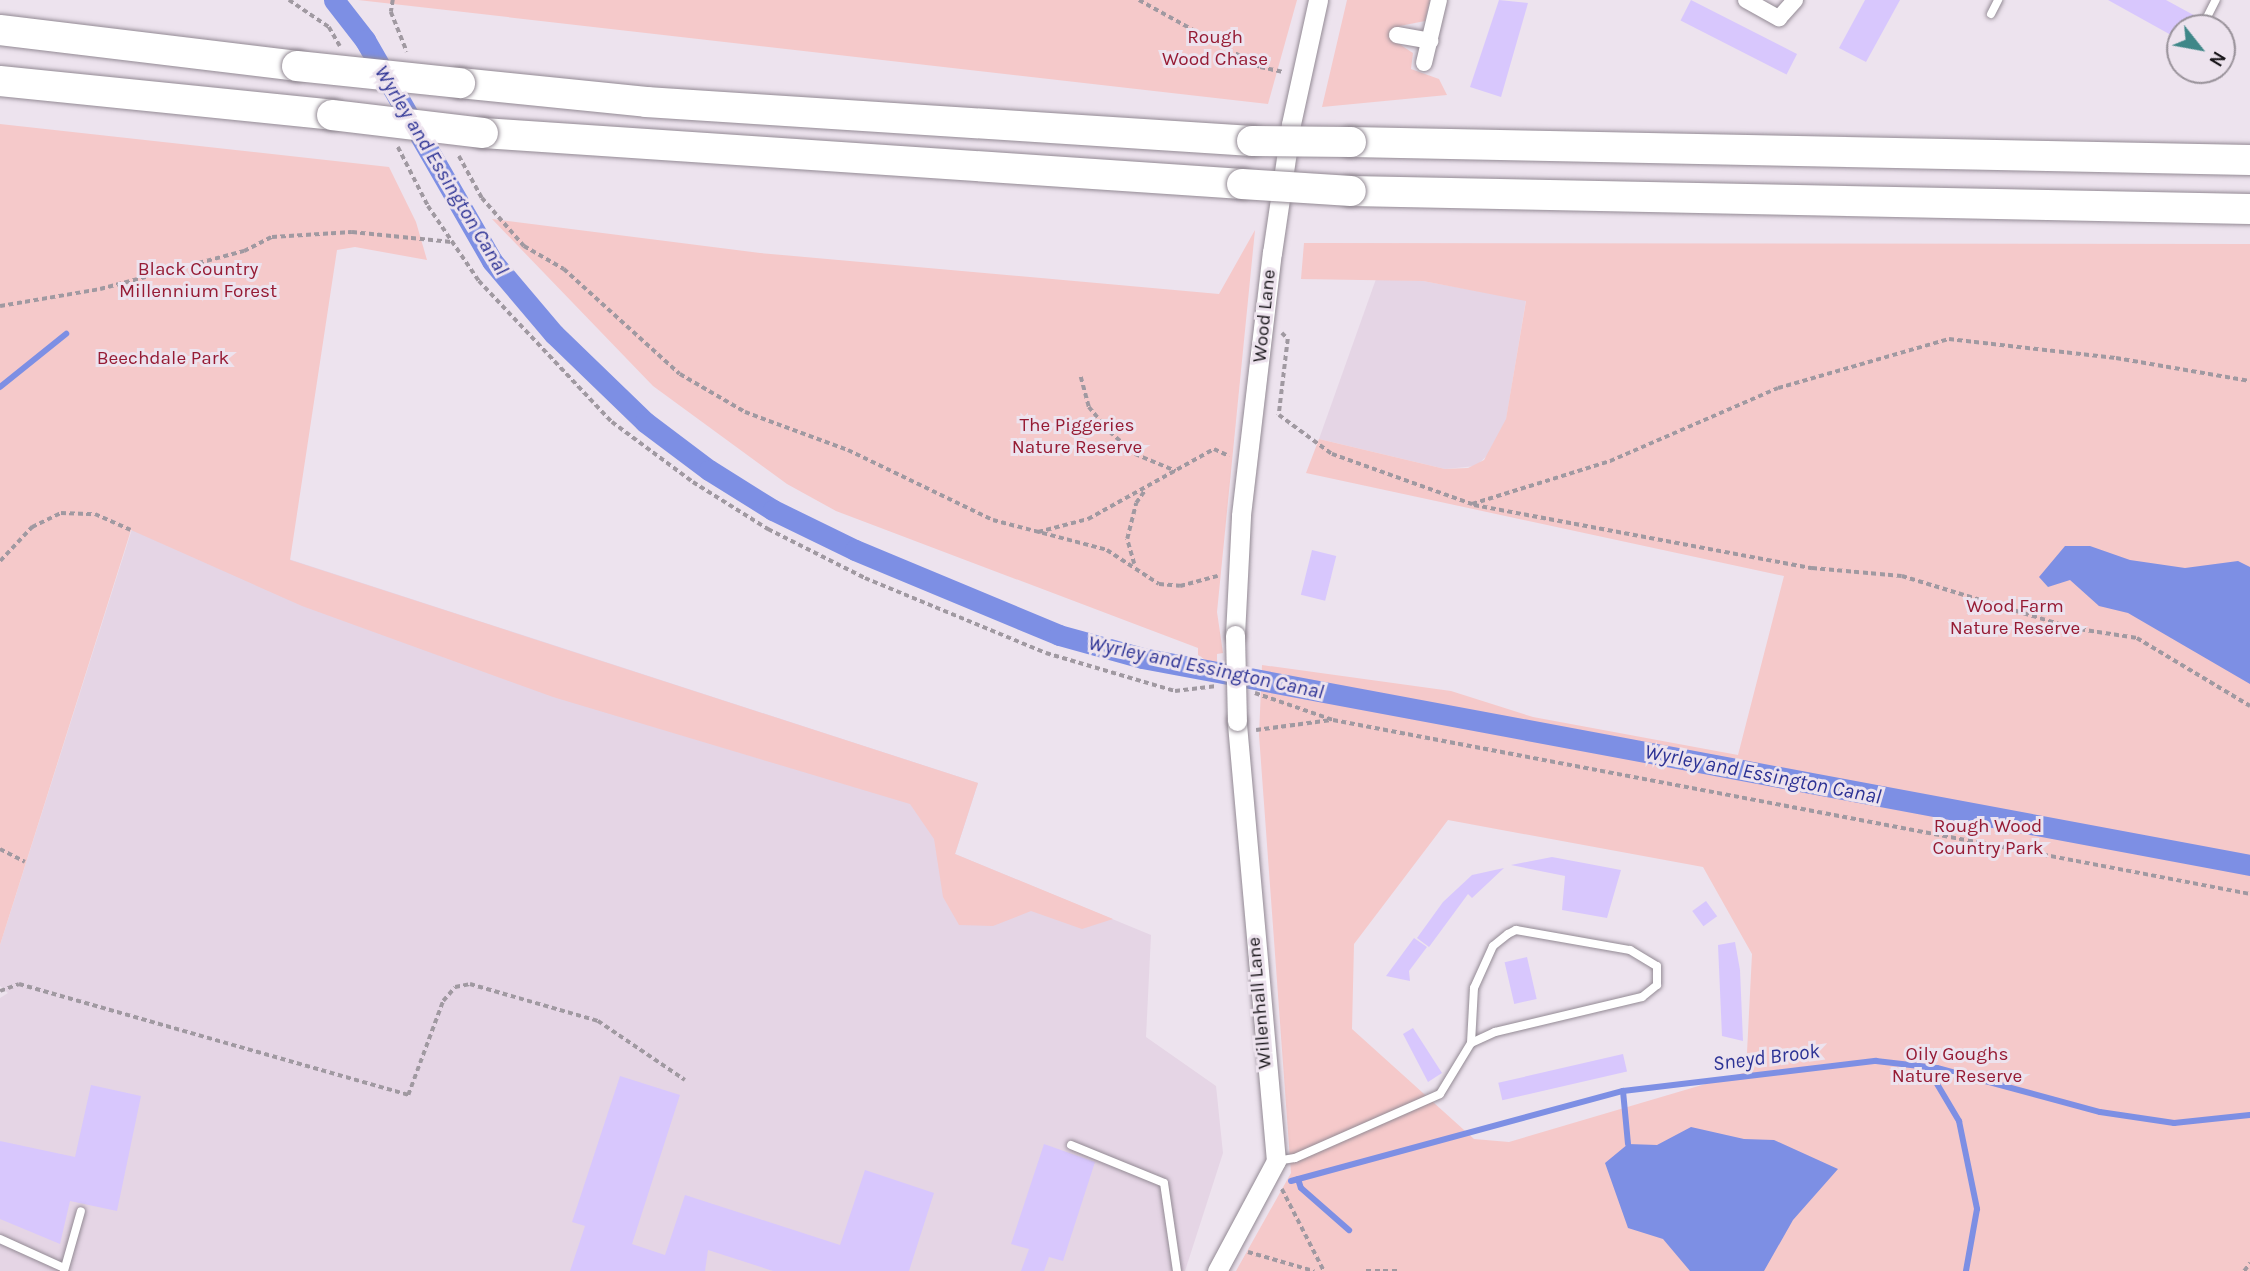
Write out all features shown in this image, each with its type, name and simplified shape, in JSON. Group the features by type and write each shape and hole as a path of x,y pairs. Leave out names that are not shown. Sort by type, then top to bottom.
{"highway":[{"path":"0,30 297,66 659,103 1252,141 2250,160"},
{"path":"0,81 483,133 1351,191 2250,209"}],"street":[{"name":"Wood Lane","path":"1235,635 1248,460 1265,319 1302,75 1318,0"},
{"path":"1424,63 1439,0"},
{"path":"1746,0 1779,18 1795,0"},
{"path":"1397,35 1430,41"},
{"name":"Willenhall Lane","path":"1235,635 1236,725 1274,1165"},
{"path":"1217,1271 1274,1165"}],"lane":[{"path":"1992,14 1998,0"},
{"path":"1274,1165 1440,1094 1471,1043 1474,988 1493,946 1516,930 1630,950 1657,966 1657,985 1642,997 1495,1031 1471,1043"},
{"path":"1071,1145 1164,1183 1177,1271"},
{"path":"0,1239 64,1270 80,1210"}],"path":[{"path":"289,0 329,27"},
{"path":"393,0 391,12 410,57"},
{"path":"1139,0 1260,67 1302,75"},
{"path":"453,143 502,225 524,246 564,269 680,374 767,424 848,450 993,520 1090,544 1166,586 1207,576 1238,578"},
{"path":"415,176 452,242 479,281 612,422 768,529 865,578 1046,653 1175,691 1226,688"},
{"path":"0,306 100,289 244,251 272,237 352,232 452,242"},
{"path":"1265,319 1288,339 1279,415 1332,454 1472,504 1812,568 1902,576 2072,628 2137,638 2250,706"},
{"path":"1472,504 1610,461 1778,388 1949,339 2116,358 2250,381"},
{"path":"1081,377 1089,407 1110,432 1135,454 1176,471"},
{"path":"1037,532 1076,524 1214,449 1248,460"},
{"path":"1134,566 1128,530 1147,487"},
{"path":"0,562 33,527 61,513 95,514 131,530"},
{"path":"1247,691 1333,720 2250,894"},
{"path":"1236,725 1333,720"},
{"path":"0,849 25,862"},
{"path":"0,991 19,984 408,1095 443,1001 455,987 470,984 598,1021 685,1080"},
{"path":"1274,1165 1324,1271"},
{"path":"1230,1246 1314,1271"},
{"path":"2244,1271 2250,1263"},
{"path":"1366,1271 1400,1271"}],"shaded area":[{"path":"1376,279 1423,281 1526,300 1506,420 1490,453 1476,466 1445,469 1319,439"},
{"path":"138,510 978,783 955,854 1151,935 1146,1037 1216,1086 1223,1153 1185,1271 0,1271 0,998 8,993 0,986 0,945"}],"green space":[{"name":"Rough Wood Chase","path":"358,0 1297,0 1268,104"},
{"path":"1347,0 1430,0 1425,21 1400,26 1393,40 1413,53 1411,69 1439,79 1447,95 1322,107"},
{"name":"Beechdale Park","path":"0,124 389,167 416,222 427,260 355,247 337,250 290,560 978,783 955,854 1113,919 1082,929 1031,911 993,926 959,925 943,897 934,839 910,804 553,697 302,606 131,530 0,945"},
{"name":"The Piggeries Nature Reserve","path":"492,219 760,253 1219,294 1255,230 1217,612 1223,653 1217,654 1217,668 1198,655 1198,648 836,511 787,484 653,386"},
{"name":"Rough Wood Country Park","path":"1304,243 2250,244 2250,1271 1236,1271 1291,1173 1259,735 1262,665 1451,691 1533,717 1738,755 1784,576 1306,473 1319,439 1445,469 1468,468 1484,460 1506,419 1526,301 1423,281 1301,279","holes":["1448,820 1703,867 1752,954 1746,1072 1509,1142 1474,1139 1352,1029 1354,944"]}],"water":[{"path":"2065,546 2090,546 2130,560 2185,568 2238,561 2250,567 2250,684 2128,613 2099,606 2070,580 2048,587 2039,577"},
{"path":"1691,1127 1744,1139 1774,1140 1838,1169 1793,1220 1764,1271 1690,1271 1663,1239 1628,1228 1605,1163 1628,1144 1657,1145"}],"building":[{"path":"1499,0 1528,3 1501,97 1470,87"},
{"path":"1691,0 1797,54 1787,75 1681,20"},
{"path":"1865,0 1900,0 1866,62 1839,48"},
{"path":"2108,0 2166,0 2192,14 2166,14 2166,32"},
{"path":"1312,550 1336,556 1325,601 1301,595"},
{"path":"1552,857 1621,870 1607,918 1562,910 1565,876 1511,865"},
{"path":"1504,868 1472,898 1468,894 1429,947 1417,938 1443,902 1472,875"},
{"path":"1706,901 1717,916 1703,926 1692,911"},
{"path":"1414,938 1427,947 1409,971 1410,981 1386,976"},
{"path":"1735,942 1740,970 1743,1041 1722,1036 1718,945"},
{"path":"1527,957 1537,999 1514,1004 1505,962"},
{"path":"1413,1028 1442,1073 1428,1082 1403,1034"},
{"path":"1623,1054 1627,1072 1502,1100 1498,1083"},
{"path":"620,1076 680,1095 632,1244 665,1255 685,1195 840,1245 865,1170 934,1193 909,1271 773,1271 708,1250 705,1271 570,1271 585,1226 572,1222"},
{"path":"91,1085 141,1096 117,1211 70,1201 60,1244 0,1219 0,1141 75,1157"},
{"path":"1044,1144 1095,1162 1063,1261 1049,1257 1044,1271 1021,1271 1029,1249 1011,1244"}],"waterway":[{"name":"Wyrley and Essington Canal","path":"334,0 365,40 492,261 554,334 645,422 709,470 773,510 855,550 1059,635 1142,658 2250,865"},
{"path":"0,387 66,334"},
{"name":"Sneyd Brook","path":"1291,1181 1623,1091 1876,1061 1937,1068 2100,1112 2174,1123 2250,1115"},
{"path":"1927,1067 1959,1121 1977,1209 1966,1271"},
{"path":"1623,1091 1628,1144"},
{"path":"1298,1179 1301,1188 1349,1230"}],"park label":[{"name":"Black Country Millennium Forest","path":"198,281"},
{"name":"Wood Farm Nature Reserve","path":"2015,618"},
{"name":"Oily Goughs Nature Reserve","path":"1957,1066"}]}
